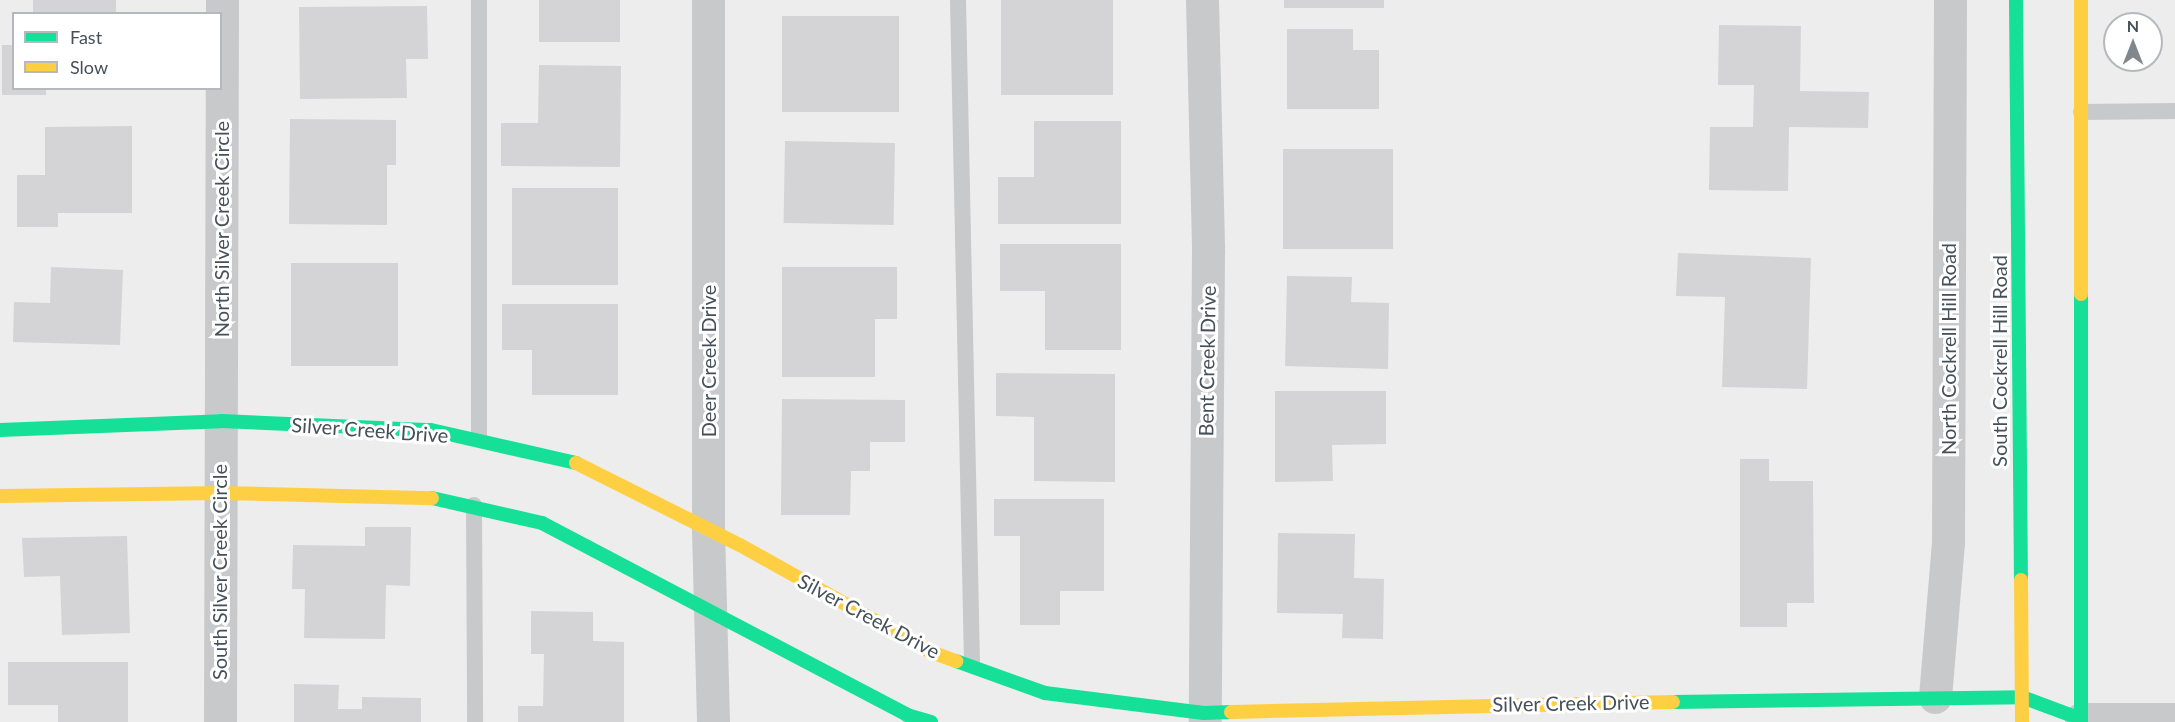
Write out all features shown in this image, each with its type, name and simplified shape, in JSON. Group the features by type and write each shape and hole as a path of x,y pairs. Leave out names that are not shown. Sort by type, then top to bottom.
{"street":[{"name":"Deer Creek Drive","path":"708,0 708,530 713,612 713,722"},
{"name":"Bent Creek Drive","path":"1202,0 1208,252 1204,717"},
{"name":"North Cockrell Hill Road","path":"1935,697 1948,543 1950,0"},
{"name":"South Cockrell Hill Road","path":"2016,0 2022,722"},
{"path":"2080,721 2081,112 2085,0"},
{"name":"North Silver Creek Circle","path":"221,422 222,90"},
{"name":"Silver Creek Drive","path":"0,430 221,422 431,430 479,439 574,462 708,530 931,652 1045,693 1204,717 1935,697 2022,697 2080,721 2175,718"},
{"name":"South Silver Creek Circle","path":"220,722 221,422"},
{"path":"0,496 221,493 438,498 474,506 543,524 907,715 931,722"}],"lane":[{"path":"479,0 479,439"},
{"path":"958,0 972,665"},
{"path":"2081,112 2175,111"},
{"path":"474,506 475,722"}],"building":[{"path":"33,0 116,0 116,12 33,12"},
{"path":"539,0 620,0 620,42 539,42"},
{"path":"1001,0 1113,0 1113,95 1001,95"},
{"path":"1284,0 1384,0 1384,8 1284,8"},
{"path":"427,6 428,59 406,59 407,98 300,99 299,7"},
{"path":"782,16 899,16 899,112 782,112"},
{"path":"1719,25 1801,26 1800,91 1869,92 1868,128 1789,127 1788,191 1709,190 1710,127 1753,127 1754,85 1718,85"},
{"path":"1287,29 1353,29 1353,50 1379,50 1379,109 1287,109"},
{"path":"2,45 12,45 12,90 46,90 46,95 2,95"},
{"path":"539,65 621,66 620,167 501,166 501,123 538,123"},
{"path":"290,119 396,120 396,165 387,165 387,225 289,224"},
{"path":"1034,121 1121,121 1121,224 998,224 998,177 1034,177"},
{"path":"132,126 132,213 58,213 58,227 17,227 17,175 45,175 45,127"},
{"path":"785,141 895,143 894,225 784,223"},
{"path":"1283,149 1393,149 1393,249 1283,249"},
{"path":"512,188 618,188 618,285 512,285"},
{"path":"1000,244 1121,244 1121,350 1045,350 1045,291 1000,291"},
{"path":"1678,253 1811,258 1807,389 1722,387 1725,297 1676,296"},
{"path":"291,263 398,263 398,366 291,366"},
{"path":"51,267 123,270 120,345 13,342 14,302 50,303"},
{"path":"782,267 897,267 897,319 875,319 875,377 782,377"},
{"path":"1287,276 1352,277 1351,302 1389,303 1388,369 1285,366"},
{"path":"502,304 618,304 618,395 532,395 532,350 502,350"},
{"path":"996,373 1115,374 1115,482 1034,481 1034,417 996,416"},
{"path":"1275,391 1386,391 1386,444 1332,445 1333,481 1275,482"},
{"path":"782,399 905,400 905,442 870,442 870,471 851,471 850,515 781,515"},
{"path":"1740,459 1769,459 1769,481 1813,481 1814,603 1787,603 1787,627 1740,627"},
{"path":"994,499 1104,499 1104,591 1060,591 1060,625 1020,625 1020,536 994,536"},
{"path":"365,527 411,527 410,586 386,585 385,639 304,638 305,589 292,589 293,545 365,546"},
{"path":"1278,533 1355,534 1354,578 1384,579 1383,639 1342,638 1343,614 1277,613"},
{"path":"127,536 130,633 62,635 60,576 24,577 22,538"},
{"path":"531,611 593,612 593,641 624,642 624,722 518,722 518,706 543,706 544,654 531,654"},
{"path":"8,662 128,662 128,722 58,722 58,705 8,705"},
{"path":"294,684 339,685 338,709 362,709 362,697 421,698 421,722 294,722"}],"traffic: fast":[{"path":"2016,0 2021,580"},
{"path":"2081,294 2081,722"},
{"path":"0,430 221,421 431,430 576,463"},
{"path":"432,498 542,523 907,715 931,722"},
{"path":"956,661 1045,693 1204,713 1231,712"},
{"path":"1673,702 2022,697 2081,719"}],"traffic: slow":[{"path":"2081,0 2081,294"},
{"path":"576,463 740,545 931,652 956,661"},
{"path":"0,496 221,493 432,498"},
{"path":"2021,580 2022,722"},
{"path":"1231,712 1673,702"}]}
